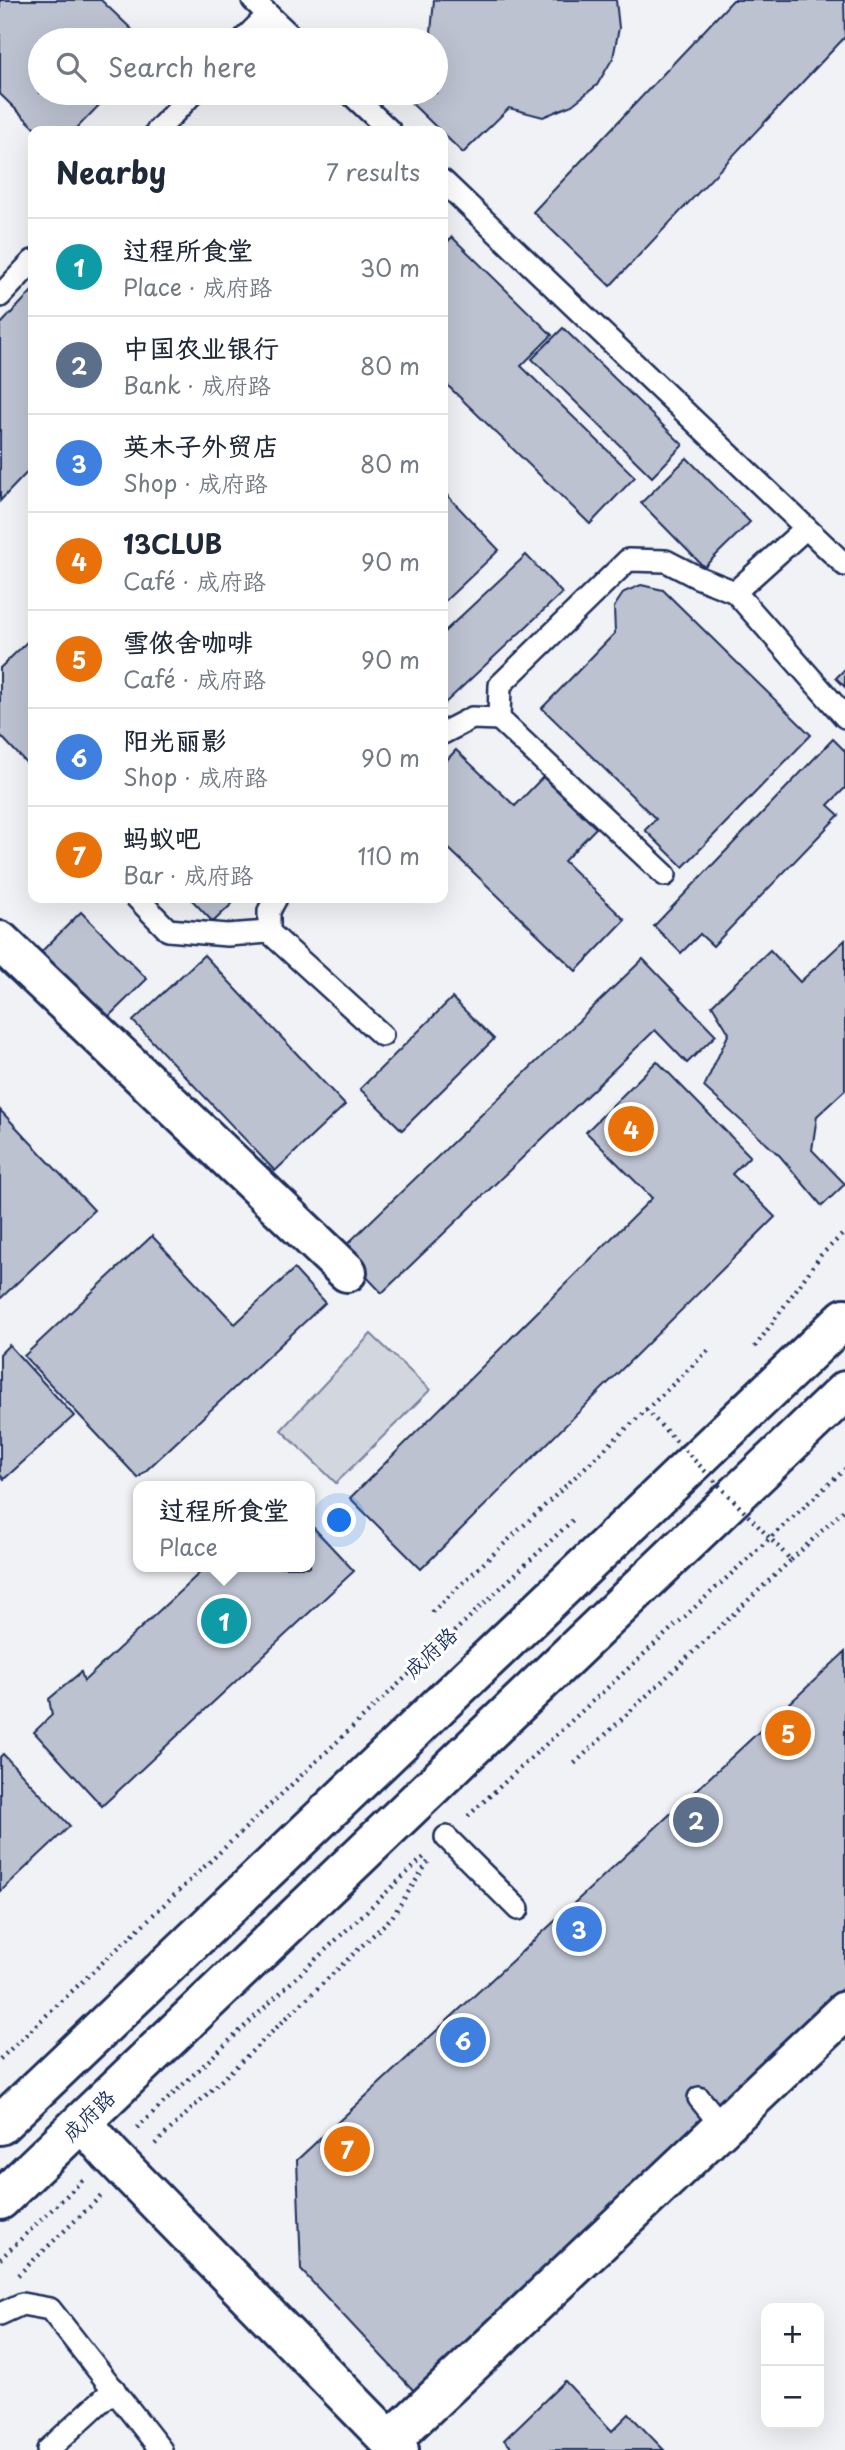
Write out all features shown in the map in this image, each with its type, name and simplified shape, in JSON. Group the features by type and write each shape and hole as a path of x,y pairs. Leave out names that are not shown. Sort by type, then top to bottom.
{"main road":[{"path":"0,941 346,1272"},
{"name":"成府路","path":"0,2125 845,1318"},
{"name":"成府路","path":"0,2200 845,1391"},
{"path":"82,2122 118,2163 395,2445 845,2011"}],"lane":[{"path":"249,28 260,7 282,28"},
{"path":"161,126 181,105"},
{"path":"363,105 385,126"},
{"path":"448,186 845,565"},
{"path":"0,296 28,266"},
{"path":"736,592 806,528"},
{"path":"499,719 500,685 628,560 666,561 736,592 845,717"},
{"path":"448,730 472,718 499,719 665,875"},
{"path":"142,903 168,930 227,935 269,932 382,1035"},
{"path":"269,932 269,911 273,903"},
{"path":"446,1837 517,1909"},
{"path":"699,2098 723,2127"},
{"path":"0,2314 22,2304 50,2309 161,2450"},
{"path":"48,2450 114,2389"}],"path":[{"path":"753,1350 821,1255 845,1232"},
{"path":"432,1612 711,1348"},
{"path":"646,1410 791,1560"},
{"path":"661,1437 671,1427"},
{"name":"成府路","path":"0,2259 118,2163 446,1837 845,1469"},
{"path":"574,1765 845,1509"},
{"name":"成府路","path":"0,2059 580,1513"},
{"path":"10,2283 118,2163 392,1917 446,1837"}],"shaded area":[{"path":"371,1334 430,1390 336,1483 281,1430"}],"building":[{"path":"0,0 101,0 130,28 28,28 28,105 99,105 79,126 33,126 0,94"},
{"path":"434,0 616,0 619,28 613,58 597,85 572,105 543,117 509,108 463,153 448,138 448,126 435,126 413,105 448,105 448,28 431,28"},
{"path":"733,0 844,0 845,37 610,286 533,212"},
{"path":"452,237 552,335 521,366 635,477 590,524 448,386 448,241"},
{"path":"28,295 28,471 0,501 0,325"},
{"path":"563,328 683,445 652,477 532,359"},
{"path":"687,458 750,522 704,567 641,503"},
{"path":"448,496 499,550 448,598"},
{"path":"526,555 562,593 448,700 448,628"},
{"path":"641,585 663,590 811,735 683,867 645,830 656,819 542,708 615,633 614,607 624,592"},
{"path":"28,641 28,765 0,735 0,668"},
{"path":"845,669 845,687 836,678"},
{"path":"833,739 845,751 845,788 828,805 839,815 713,946 700,934 681,953 654,926"},
{"path":"456,750 515,806 543,777 596,828 564,861 625,920 576,971 448,848 448,759"},
{"path":"195,903 233,903 213,922"},
{"path":"81,912 147,979 105,1020 39,954"},
{"path":"845,940 845,1090 817,1116 812,1150 845,1184 822,1206 780,1156 704,1087 729,1033 712,1005 770,950 800,982"},
{"path":"204,955 345,1105 275,1171 133,1021"},
{"path":"643,959 716,1035 687,1063 655,1030 382,1293 341,1250"},
{"path":"452,998 494,1039 402,1130 360,1089"},
{"path":"657,1061 750,1156 732,1174 775,1217 421,1569 350,1498 652,1198 586,1132"},
{"path":"0,1110 94,1210 0,1299"},
{"path":"152,1236 235,1324 294,1269 325,1303 138,1478 24,1356"},
{"path":"9,1345 74,1416 4,1479 0,1475 0,1354"},
{"path":"315,1529 354,1571 102,1806 34,1732 52,1715 49,1699 81,1672 84,1681 201,1572 315,1572"},
{"path":"845,1652 845,1986 415,2392 301,2270 297,2160"},
{"path":"3,1754 70,1826 0,1892 0,1757"},
{"path":"565,2381 612,2431 629,2414 664,2450 514,2450 504,2440"}],"place":[{"name":"13CLUB","path":"631,1129"},
{"name":"过程所食堂","path":"224,1621"},
{"name":"雪侬舍咖啡","path":"788,1733"},
{"name":"中国农业银行","path":"696,1820"},
{"name":"英木子外贸店","path":"579,1929"},
{"name":"阳光丽影","path":"463,2040"},
{"name":"蚂蚁吧","path":"347,2149"}]}
